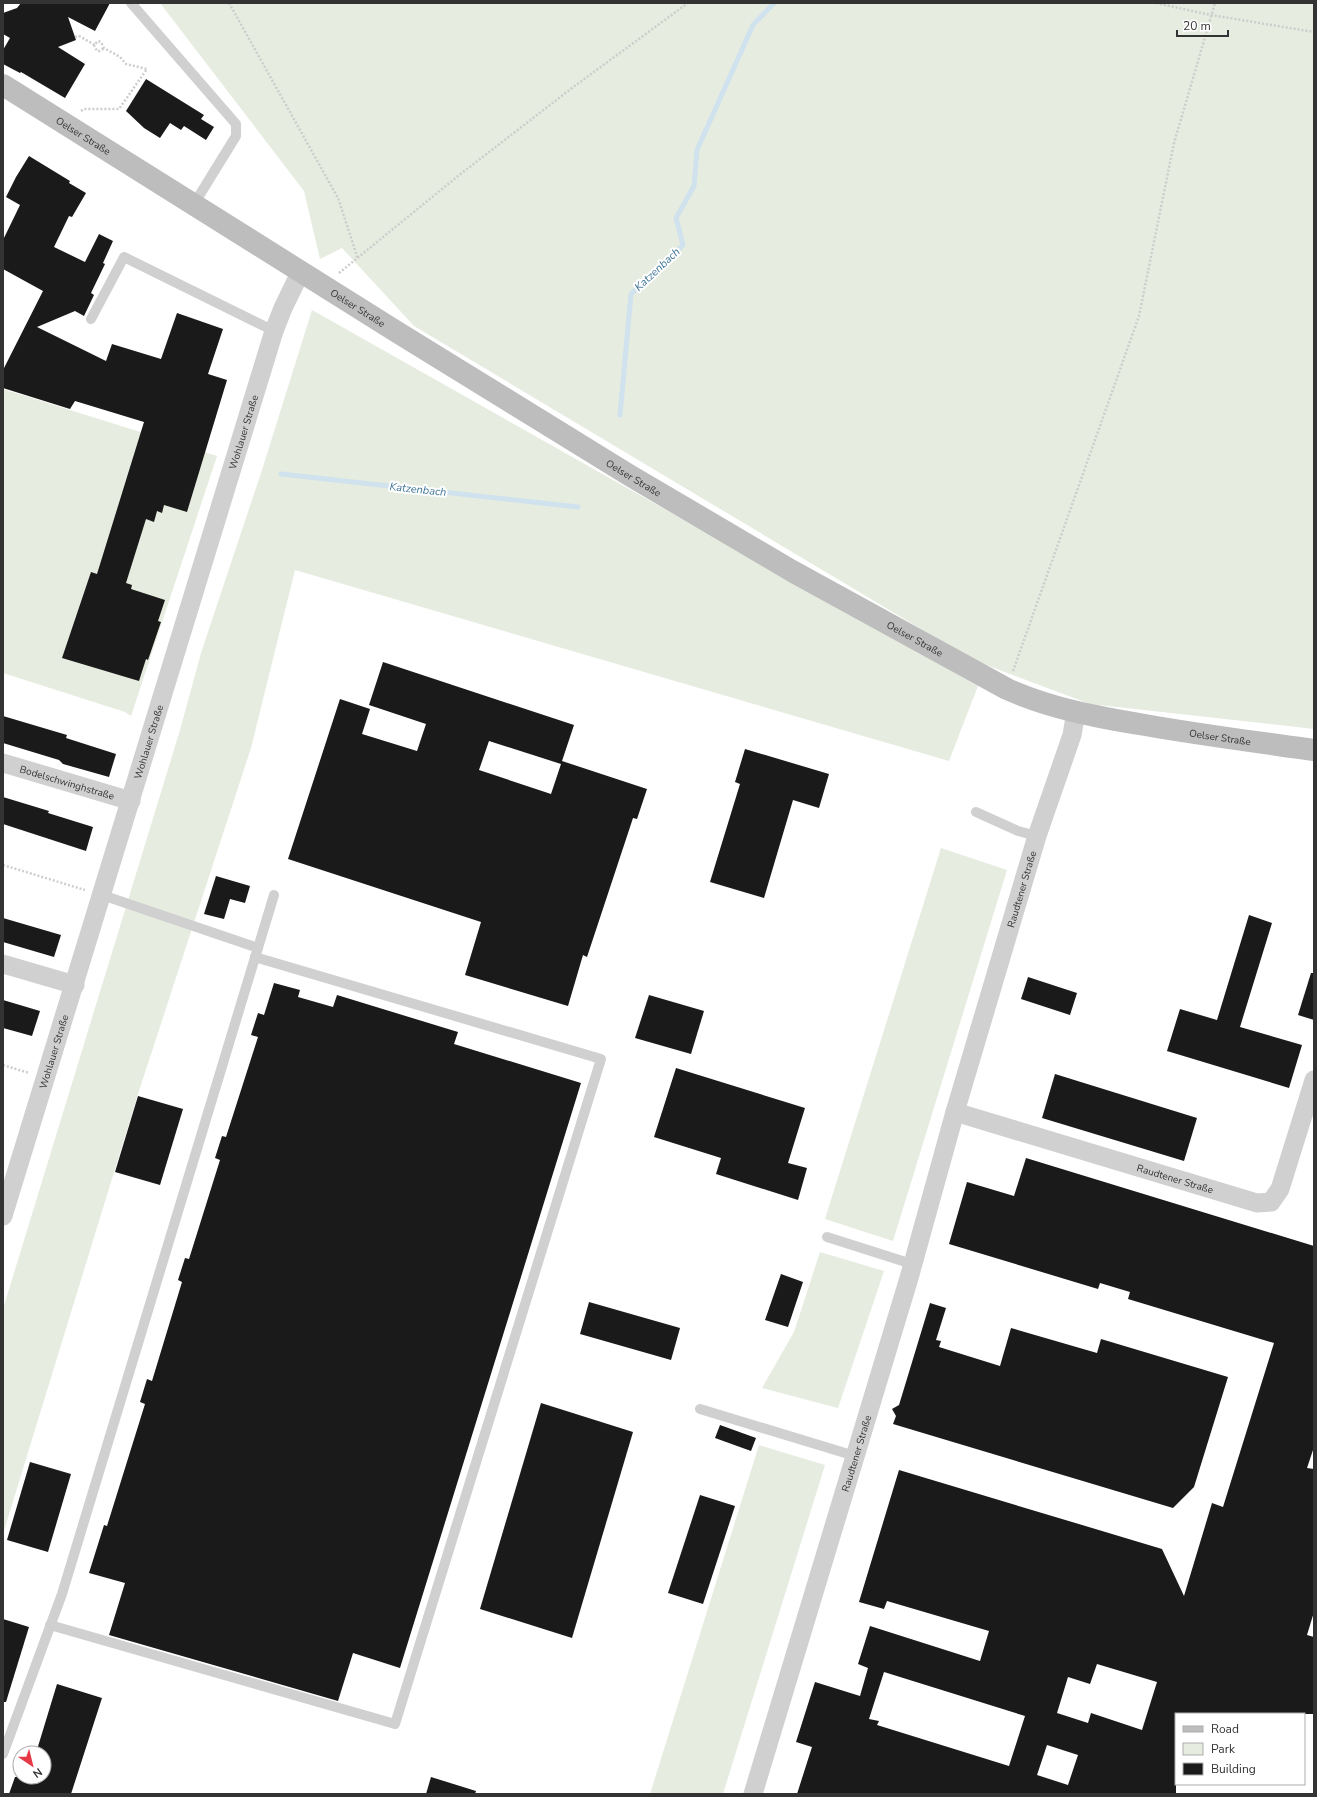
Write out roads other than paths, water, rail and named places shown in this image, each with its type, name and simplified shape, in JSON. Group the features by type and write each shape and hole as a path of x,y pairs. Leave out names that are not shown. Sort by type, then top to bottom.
{"main road":[{"name":"Oelser Straße","path":"3,85 629,476 792,571 1007,689 1033,700 1076,712 1206,736 1314,750"}],"street":[{"name":"Wohlauer Straße","path":"3,1216 9,1177 46,1077 75,985 274,331 283,308 301,271"},
{"name":"Raudtener Straße","path":"753,1794 912,1264 955,1112 1037,836 1072,735 1076,712"},
{"name":"Bodelschwinghstraße","path":"3,762 131,801"},
{"path":"3,964 75,985"},
{"name":"Raudtener Straße","path":"955,1112 1257,1203 1271,1202 1280,1189 1314,1080"}],"lane":[{"path":"131,3 236,124 236,136 194,204"},
{"path":"91,319 124,257 274,331"},
{"path":"976,812 1018,831 1037,836"},
{"path":"50,1626 395,1724 601,1059 257,952 102,895"},
{"path":"3,1754 62,1594 274,895"},
{"path":"827,1237 912,1264"},
{"path":"700,1409 855,1456"}],"waterway":[{"name":"Katzenbach","path":"620,415 631,294 683,245 676,218 694,186 697,150 753,25 774,3"},
{"name":"Katzenbach","path":"281,474 578,507"}]}
